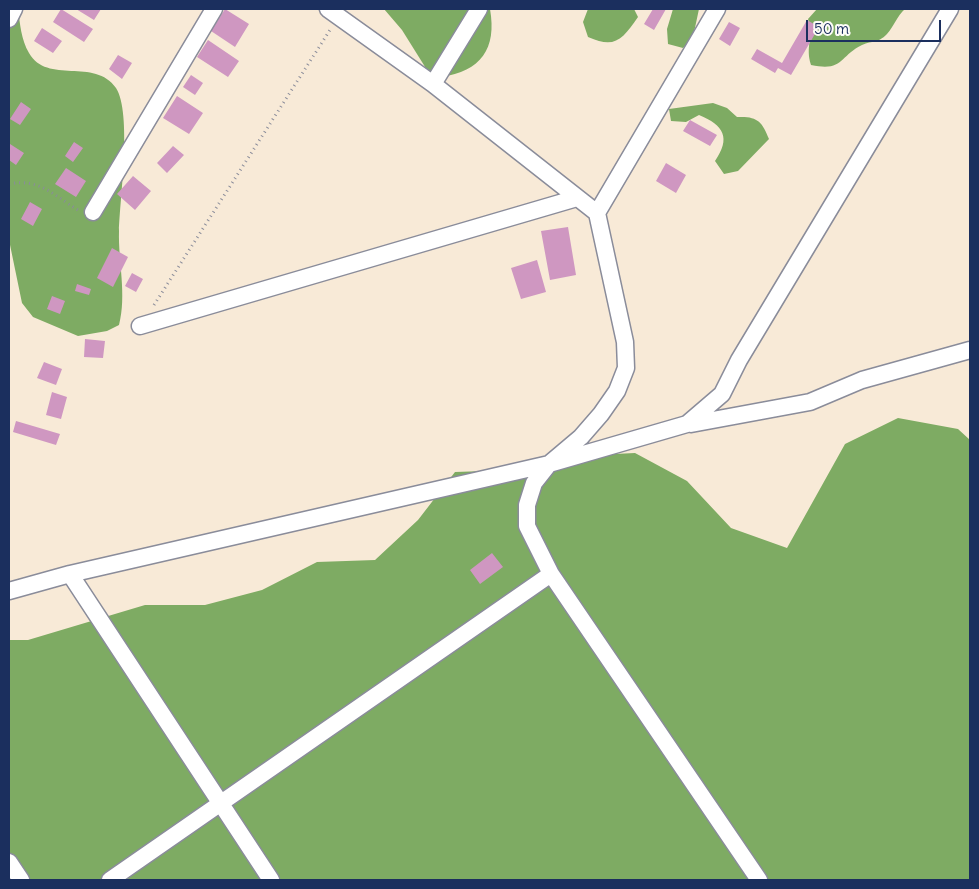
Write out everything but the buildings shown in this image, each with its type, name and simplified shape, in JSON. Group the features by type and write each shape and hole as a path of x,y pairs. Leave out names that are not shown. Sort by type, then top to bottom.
{"street":[{"path":"9,20 14,9"},
{"path":"93,212 214,9"},
{"path":"433,84 479,9"},
{"path":"597,213 717,9"},
{"path":"687,424 722,394 739,360 950,9"},
{"path":"333,13 433,84 597,213 625,342 626,368 617,391 601,414 581,437 549,464 534,483 527,505 527,526 550,574 759,880"},
{"path":"140,326 577,198"},
{"path":"9,591 70,574 549,464 687,424 810,402 862,380 970,350"},
{"path":"70,574 271,880"},
{"path":"110,880 550,574"},
{"path":"9,862 21,880"}],"path":[{"path":"140,326 333,13"},
{"path":"9,184 20,182 36,183 83,213 93,212"}],"green space":[{"path":"9,9 18,9 24,43 29,53 37,62 47,68 96,74 107,79 116,88 121,100 124,136 119,231 122,302 119,325 107,331 78,336 33,317 22,303 9,240"},
{"path":"384,9 490,9 492,23 488,47 483,56 467,69 441,77 427,70 402,30"},
{"path":"588,9 634,9 638,17 627,32 617,40 611,42 597,41 588,37 583,22"},
{"path":"673,9 699,9 693,37 683,48 668,44 667,29"},
{"path":"817,9 905,9 884,37 855,49 836,65 822,67 811,65 809,58 810,26 808,19"},
{"path":"713,103 727,108 737,117 749,117 758,121 769,139 738,171 724,174 715,161 723,146 724,139 719,128 714,123 699,115 686,122 671,121 669,109"},
{"path":"898,418 958,429 970,440 970,880 9,880 9,640 28,640 145,605 205,605 262,590 317,562 375,560 418,520 455,472 514,470 574,456 635,453 687,481 731,528 787,548 845,444"}]}
